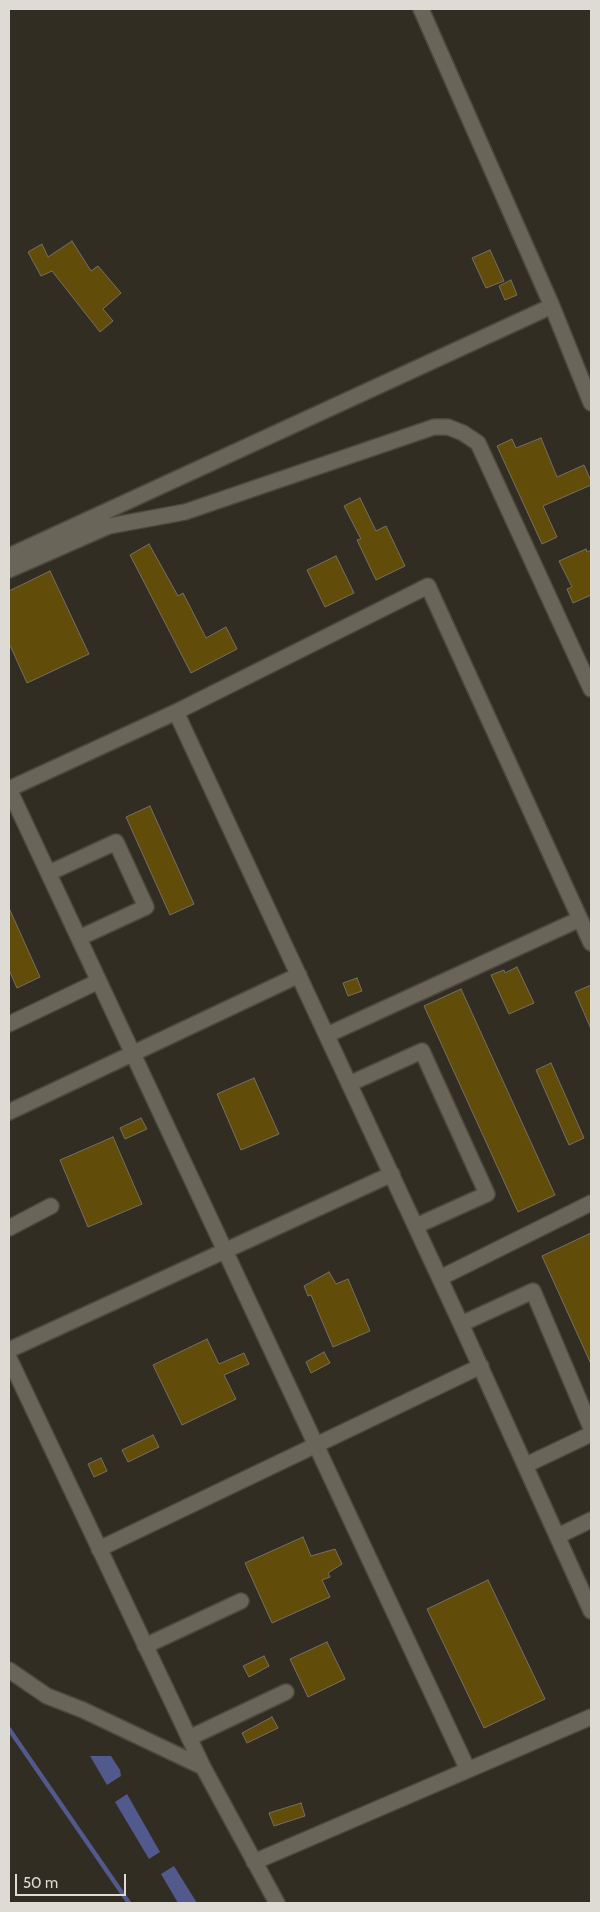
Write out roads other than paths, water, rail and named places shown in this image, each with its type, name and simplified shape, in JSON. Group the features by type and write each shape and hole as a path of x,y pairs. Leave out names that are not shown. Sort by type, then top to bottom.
{"street":[{"path":"421,9 552,306 591,403"},
{"path":"9,556 552,306"},
{"path":"9,570 109,526 185,512 434,427 448,427 478,443 591,689"},
{"path":"468,1770 9,789 176,712 428,586 591,943"},
{"path":"176,712 481,1366 591,1611"},
{"path":"49,873 116,842 146,907 79,938"},
{"path":"327,1035 580,919"},
{"path":"9,1112 299,975"},
{"path":"9,1024 99,981"},
{"path":"350,1084 422,1051 487,1194 416,1226"},
{"path":"9,1350 392,1174"},
{"path":"440,1278 591,1203"},
{"path":"9,1228 51,1206"},
{"path":"461,1324 533,1291 591,1428"},
{"path":"9,1358 203,1768 277,1903"},
{"path":"99,1549 317,1447 481,1366"},
{"path":"526,1465 591,1434"},
{"path":"558,1536 591,1520"},
{"path":"146,1646 242,1600"},
{"path":"9,1670 47,1696 83,1710 203,1768"},
{"path":"189,1738 286,1692"},
{"path":"254,1862 591,1717"}],"water":[{"path":"90,1756 111,1756 120,1770 121,1776 107,1785"},
{"path":"127,1794 160,1852 149,1859 115,1802"},
{"path":"174,1866 197,1903 178,1903 161,1874"}],"waterway":[{"path":"9,1729 129,1903"}]}
